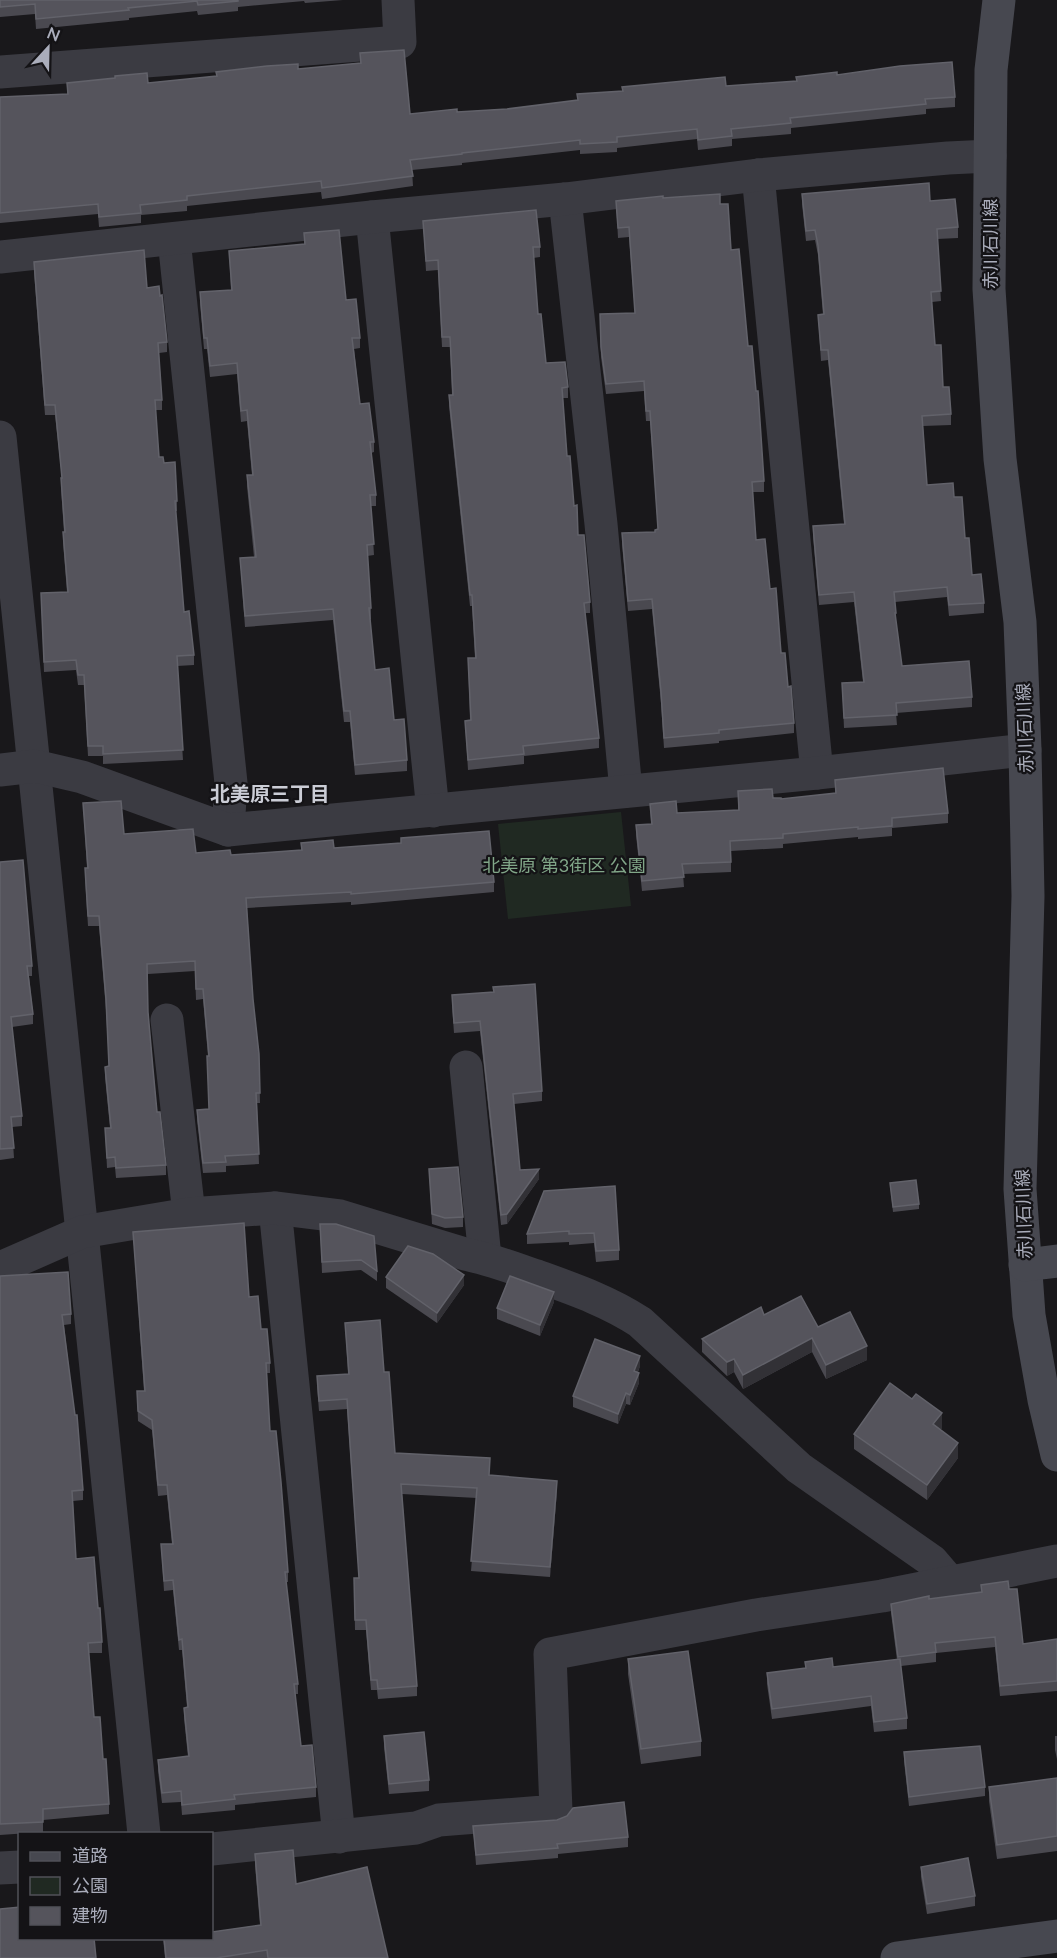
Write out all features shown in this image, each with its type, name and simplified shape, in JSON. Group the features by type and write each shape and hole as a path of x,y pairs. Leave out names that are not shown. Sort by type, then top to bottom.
{"street":[{"path":"0,72 400,42 398,0"},
{"name":"赤川石川線","path":"999,0 991,70 989,289 1000,459 1020,622 1025,750 1028,896 1020,1189 1029,1315 1044,1400 1057,1455"},
{"path":"0,257 372,217 565,199 758,175 990,156"},
{"path":"758,175 817,773"},
{"path":"565,199 601,524 626,791"},
{"path":"372,217 433,811"},
{"path":"174,239 231,783 228,830"},
{"path":"0,437 144,1832"},
{"path":"0,770 35,766 82,777 228,830 817,773 1025,750"},
{"path":"167,1020 189,1214"},
{"path":"466,1067 485,1258"},
{"path":"0,1268 82,1232 189,1214 275,1208 340,1216 485,1258 592,1296 618,1308 640,1322 799,1468 932,1561 950,1582"},
{"path":"275,1208 339,1837"},
{"path":"1025,1265 1057,1261"},
{"path":"213,1849 416,1828 439,1820 556,1811 550,1654 756,1615 882,1596 1057,1561"},
{"path":"0,1868 18,1867"},
{"path":"897,1958 939,1955 1057,1936"}],"green space":[{"name":"北美原 第3街区 公園","path":"621,812 631,906 508,919 498,824"}],"building":[{"path":"0,0 238,1 198,5 197,1 36,19 35,4 0,7"},
{"path":"404,50 410,114 457,109 457,112 507,109 578,100 577,94 623,91 622,87 725,77 726,86 797,81 796,77 837,72 837,75 900,66 952,62 955,97 925,99 926,104 790,118 791,123 731,129 732,136 698,140 697,129 617,137 617,142 580,144 580,140 410,160 413,176 322,188 321,181 187,196 187,200 140,205 141,213 99,217 98,204 0,213 0,97 68,94 67,83 115,78 115,76 147,73 148,83 217,76 216,72 267,66 298,64 298,69 361,63 360,53"},
{"path":"929,183 930,201 955,199 958,227 937,229 941,291 931,292 935,345 941,345 943,387 949,387 951,414 922,416 927,485 953,483 954,497 962,497 965,538 969,538 972,575 981,574 984,603 949,605 947,587 894,592 895,613 902,666 969,661 972,697 896,703 897,715 844,718 842,683 864,682 854,592 819,595 813,526 845,524 828,350 821,350 818,315 824,314 818,245 815,230 806,231 802,194"},
{"path":"720,194 720,204 728,204 731,250 739,249 748,346 752,346 756,391 758,391 764,481 752,482 756,540 765,539 770,589 776,588 781,653 785,653 794,723 664,738 652,599 628,601 622,533 655,532 658,529 650,411 646,411 644,381 606,384 601,347 600,314 635,313 629,227 618,228 616,201 663,196 663,198"},
{"path":"536,210 540,247 533,247 538,314 541,314 546,363 565,362 568,387 562,388 567,456 570,456 574,506 577,505 578,535 584,535 590,602 584,603 599,738 523,746 524,754 468,760 465,721 471,720 468,658 476,658 472,595 470,595 449,395 453,395 450,337 442,337 438,260 426,261 423,221"},
{"path":"339,230 346,300 356,299 360,338 352,338 360,404 369,403 374,442 370,442 376,495 370,495 374,544 367,545 371,608 369,608 375,670 389,668 394,720 404,719 407,760 355,765 350,711 344,711 333,609 245,616 240,558 256,557 247,475 253,475 247,410 241,411 237,363 210,366 207,338 204,338 200,292 232,290 229,251 305,244 304,233"},
{"path":"144,250 147,288 159,286 160,296 162,295 167,342 158,343 162,400 155,400 159,457 163,457 164,463 175,462 177,501 175,501 184,612 189,611 194,655 177,656 183,750 103,754 103,746 88,746 84,675 78,675 76,660 44,662 41,593 68,592 63,532 65,532 62,478 55,405 45,405 34,262"},
{"path":"943,768 948,813 892,818 892,826 858,829 858,827 783,834 783,838 730,841 731,862 682,864 684,877 642,881 636,825 652,824 650,804 676,801 677,813 739,810 738,791 772,789 773,798 781,799 836,793 835,780"},
{"path":"121,801 124,834 193,829 196,853 230,850 231,855 302,850 301,843 333,840 334,848 401,843 401,838 489,831 494,882 351,894 351,892 246,898 259,1054 260,1093 256,1093 259,1154 225,1156 226,1162 203,1163 197,1110 209,1109 207,1056 209,1056 203,989 196,989 195,961 147,964 148,1012 157,1112 160,1112 166,1165 116,1168 115,1157 107,1158 105,1128 111,1128 105,1067 109,1066 106,999 99,916 88,916 85,868 88,868 83,803"},
{"path":"23,860 32,966 27,966 33,1014 11,1017 22,1116 11,1117 14,1148 0,1149 0,862"},
{"path":"535,984 542,1091 513,1094 520,1170 539,1169 507,1214 501,1215 480,1021 454,1023 452,995 494,992 493,987"},
{"path":"458,1167 463,1217 445,1218 432,1214 429,1169"},
{"path":"916,1180 919,1204 893,1207 890,1183"},
{"path":"615,1186 619,1250 596,1251 594,1233 569,1234 569,1231 527,1234 544,1191"},
{"path":"244,1223 249,1297 258,1296 261,1329 267,1329 270,1363 266,1363 270,1431 276,1431 288,1572 285,1572 298,1684 294,1684 301,1746 312,1745 316,1787 234,1795 235,1799 182,1805 181,1791 162,1793 158,1760 189,1756 184,1708 188,1707 182,1639 179,1640 173,1580 164,1581 161,1544 173,1544 167,1485 158,1485 152,1420 138,1411 137,1391 145,1391 133,1232"},
{"path":"320,1224 336,1224 374,1236 377,1271 361,1260 322,1262"},
{"path":"408,1246 433,1254 464,1275 437,1313 386,1277"},
{"path":"68,1272 71,1314 62,1315 75,1415 77,1415 83,1490 72,1491 76,1559 94,1557 102,1642 88,1643 94,1717 100,1717 109,1804 43,1809 43,1822 0,1824 0,1276"},
{"path":"510,1276 554,1292 540,1325 497,1308"},
{"path":"801,1296 818,1327 850,1312 867,1346 826,1365 812,1338 743,1375 734,1359 727,1362 702,1339 761,1307 764,1315"},
{"path":"380,1320 384,1372 389,1372 395,1453 490,1458 489,1475 557,1481 550,1567 471,1561 477,1488 401,1484 417,1686 378,1689 377,1680 371,1680 366,1620 355,1620 354,1578 359,1578 347,1399 319,1401 317,1376 349,1374 345,1323"},
{"path":"595,1339 640,1356 634,1371 639,1373 630,1395 626,1393 618,1414 573,1396"},
{"path":"890,1383 912,1399 916,1394 942,1413 933,1424 958,1443 927,1485 854,1434"},
{"path":"1008,1581 1009,1589 1017,1589 1023,1644 1057,1639 1057,1681 1000,1686 995,1637 935,1643 936,1652 898,1657 891,1604 929,1596 929,1599 982,1592 981,1585"},
{"path":"688,1651 701,1741 641,1749 628,1659"},
{"path":"832,1658 833,1667 900,1659 907,1718 874,1722 871,1696 772,1709 767,1673 806,1668 805,1662"},
{"path":"424,1732 429,1780 389,1784 384,1736"},
{"path":"980,1746 985,1787 909,1797 904,1752"},
{"path":"1057,1778 1057,1836 997,1845 989,1787"},
{"path":"624,1802 628,1837 557,1844 558,1848 476,1855 473,1826 557,1820 567,1816 573,1808"},
{"path":"293,1850 296,1884 367,1867 388,1958 268,1958 267,1950 216,1958 166,1958 164,1940 213,1940 213,1932 261,1925 255,1854"},
{"path":"968,1858 975,1896 927,1904 921,1867"},
{"path":"18,1907 18,1940 94,1940 96,1958 0,1958 0,1909"}],"district":[{"name":"北美原三丁目","path":"270,793"}]}
